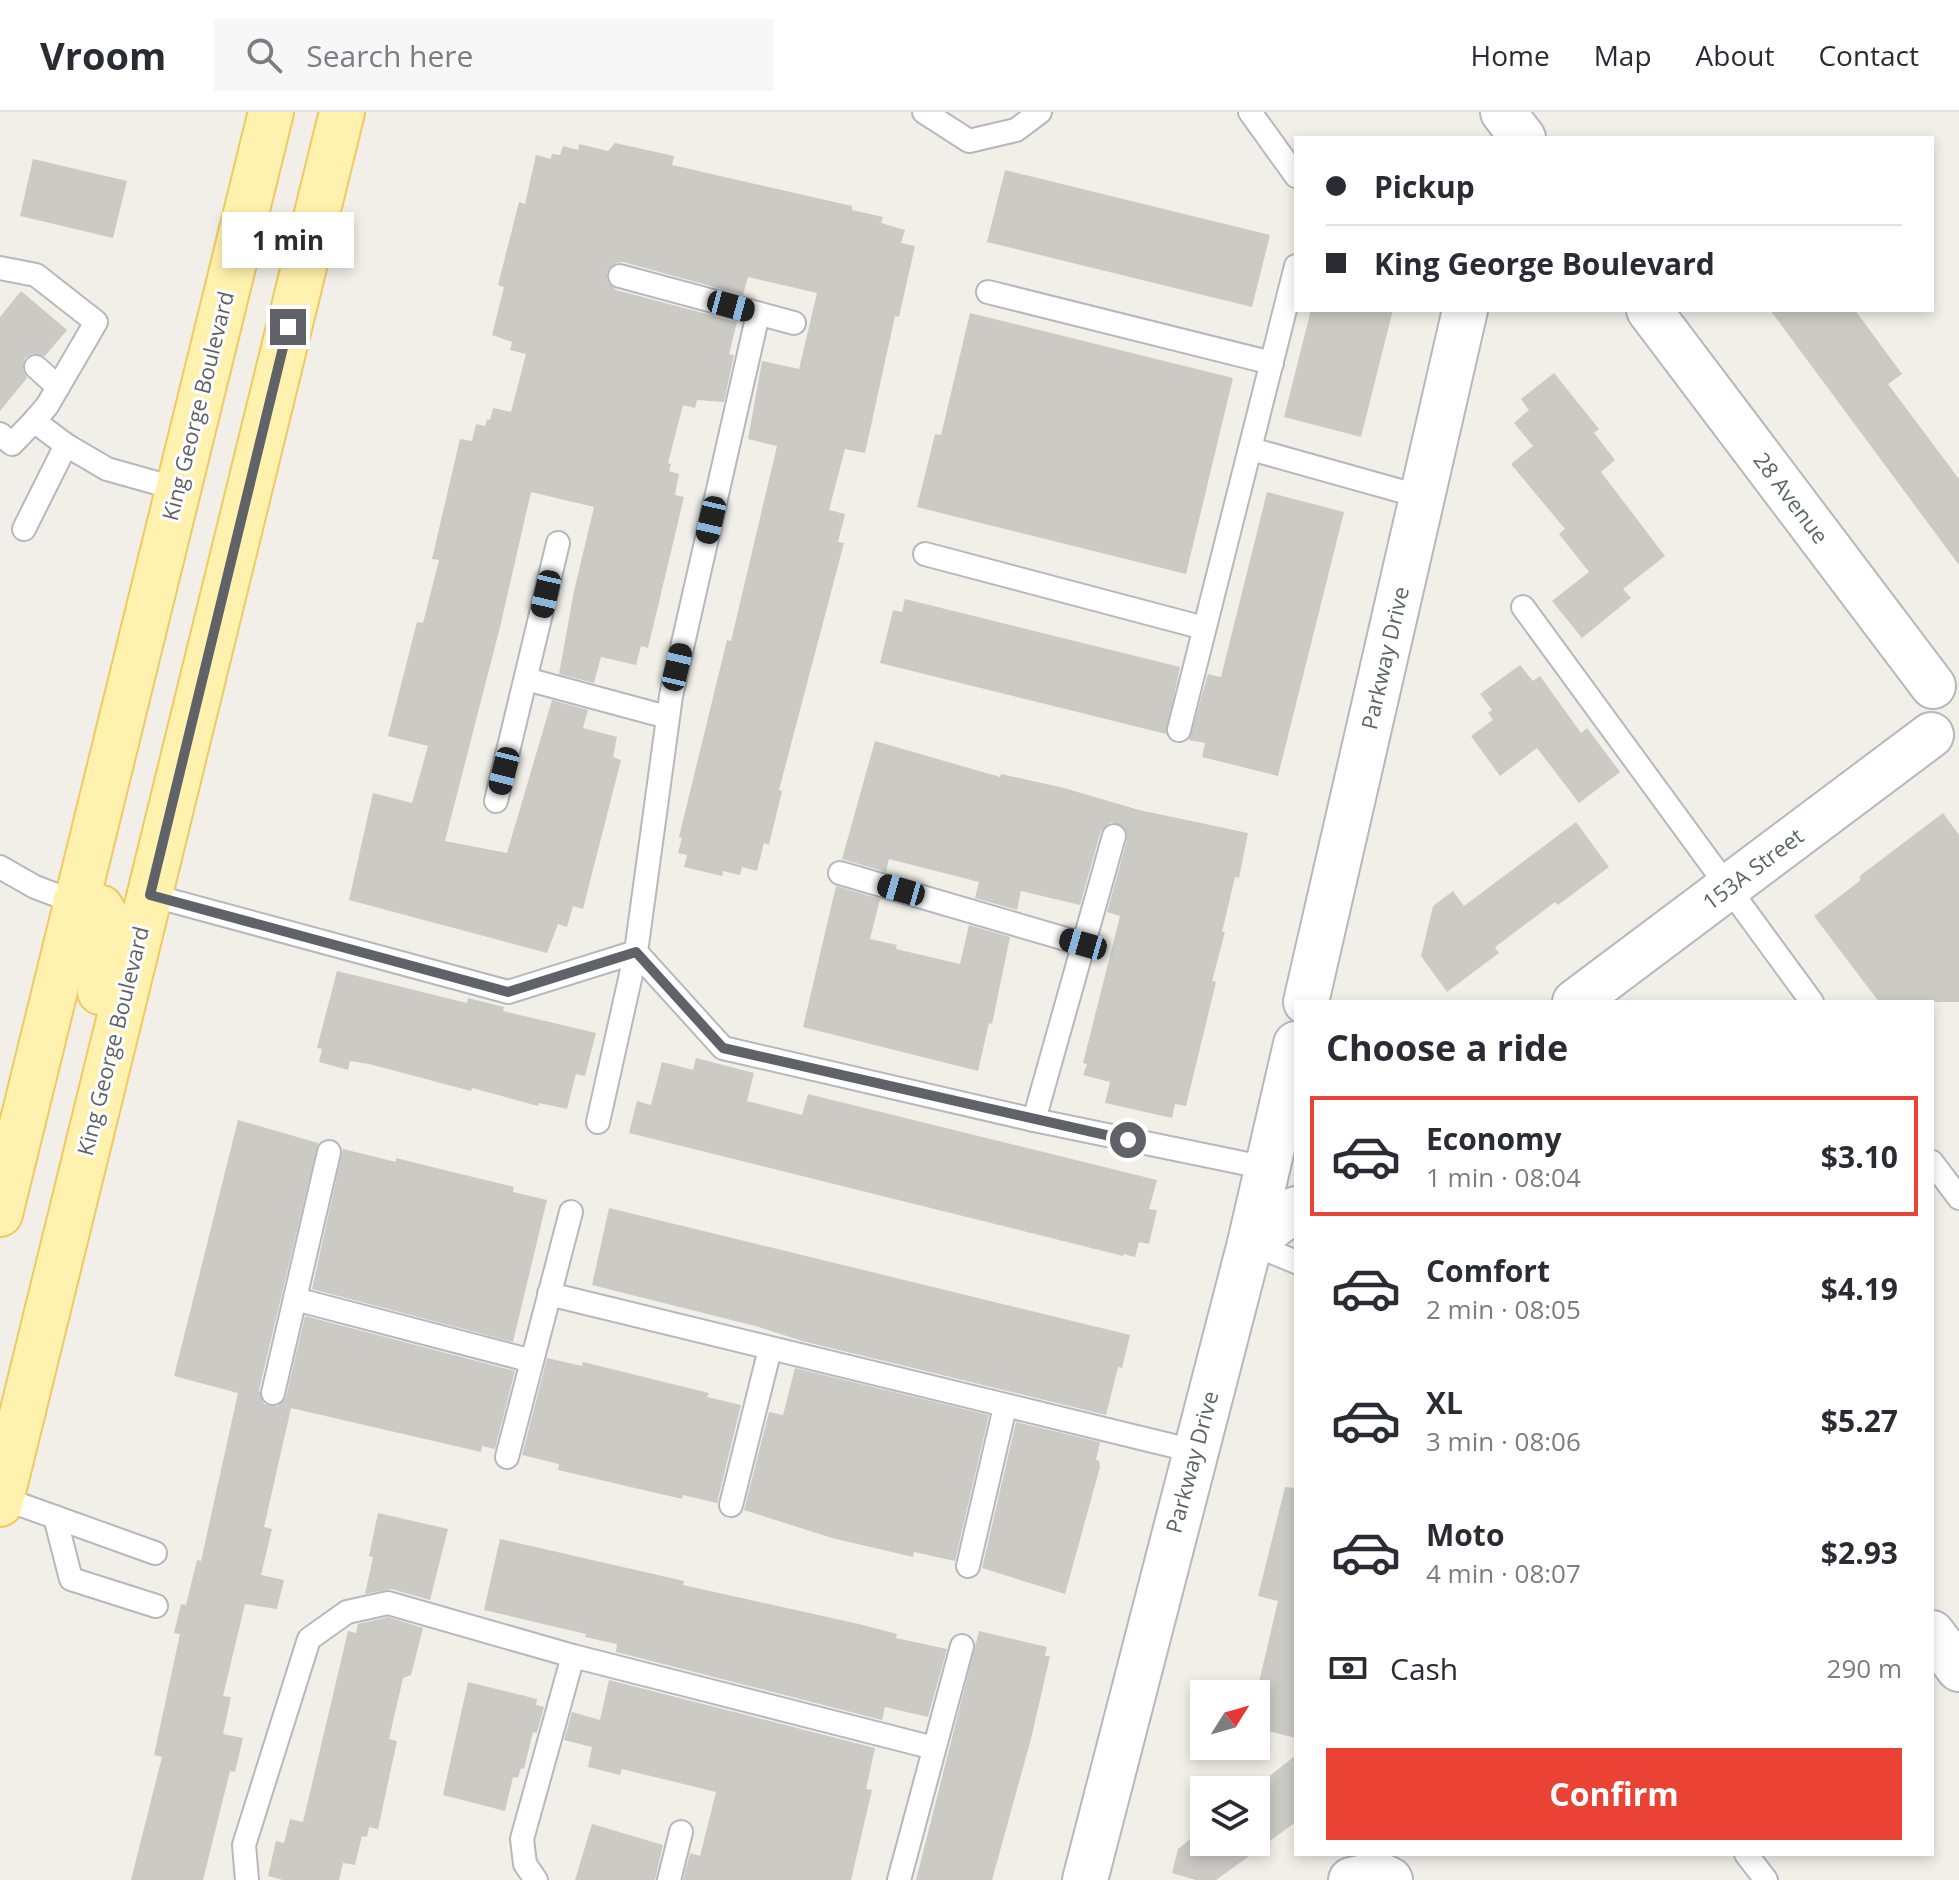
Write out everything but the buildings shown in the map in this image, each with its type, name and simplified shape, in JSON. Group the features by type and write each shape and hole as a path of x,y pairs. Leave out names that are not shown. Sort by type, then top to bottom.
{"main road":[{"name":"King George Boulevard","path":"0,1214 271,112"},
{"name":"King George Boulevard","path":"1,1501 342,112"},
{"path":"70,1212 110,924 101,908 75,902"}],"street":[{"path":"1503,112 1521,136"},
{"name":"Parkway Drive","path":"1306,1000 1466,312"},
{"name":"28 Avenue","path":"1651,312 1946,681"},
{"path":"1945,740 1922,714 1923,703 1946,681"},
{"name":"153A Street","path":"1578,1000 1727,889 1945,740"},
{"name":"Parkway Drive","path":"1085,1880 1250,1243 1294,1053"},
{"path":"1250,1243 1294,1210"},
{"path":"1934,1636 1959,1669"},
{"path":"1351,1880 1378,1874 1390,1880"}],"lane":[{"path":"924,112 969,141 1016,130 1040,112"},
{"path":"1250,112 1294,173"},
{"path":"0,268 36,275 96,322 34,421 12,444 0,434"},
{"path":"1179,730 1294,274"},
{"path":"620,276 794,323"},
{"path":"988,292 1272,363"},
{"path":"598,1122 636,952 667,717 758,314"},
{"path":"36,367 58,387"},
{"path":"34,421 66,445 107,469 178,489"},
{"path":"24,529 66,445"},
{"path":"1251,449 1422,497"},
{"path":"496,801 558,543"},
{"path":"925,554 1204,628"},
{"path":"1523,607 1810,1000"},
{"path":"526,679 667,717"},
{"path":"1034,1120 1114,836"},
{"path":"0,867 35,887 75,902"},
{"path":"840,873 1083,944"},
{"path":"150,895 508,992 636,952"},
{"path":"636,952 723,1048 1034,1120 1267,1168"},
{"path":"273,1393 329,1152"},
{"path":"1934,1165 1959,1198"},
{"path":"507,1457 571,1212"},
{"path":"1250,1243 1294,1261"},
{"path":"549,1294 1194,1451"},
{"path":"295,1299 532,1361"},
{"path":"731,1505 770,1349"},
{"path":"968,1566 1005,1407"},
{"path":"1,1501 155,1553"},
{"path":"55,1517 71,1579 156,1606"},
{"path":"247,1880 244,1845 309,1639 347,1612 388,1603 573,1656 934,1748"},
{"path":"899,1880 962,1646"},
{"path":"536,1880 525,1864 522,1839 573,1656"},
{"path":"669,1880 681,1832"},
{"path":"1748,1856 1766,1880"}],"route":[{"path":"288,327 150,895 508,992 636,952 723,1048 1128,1140"}]}
